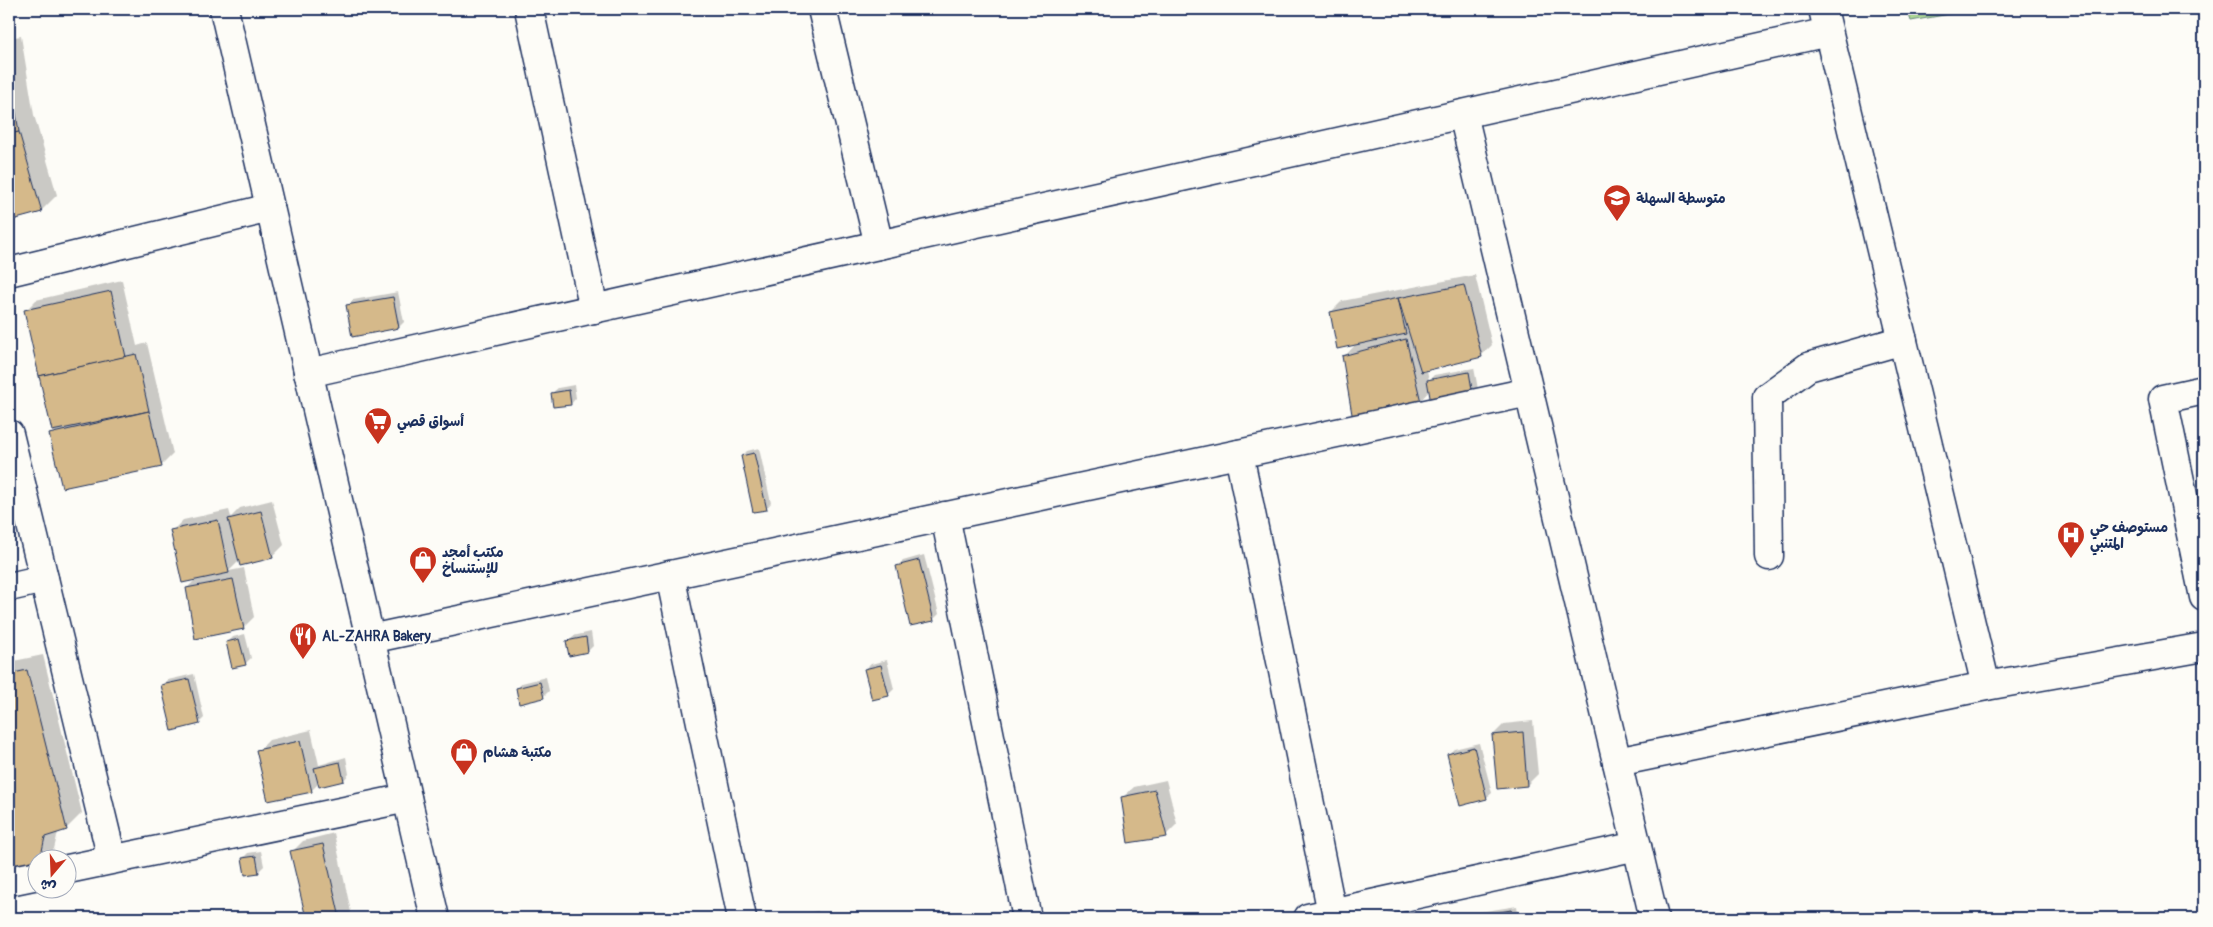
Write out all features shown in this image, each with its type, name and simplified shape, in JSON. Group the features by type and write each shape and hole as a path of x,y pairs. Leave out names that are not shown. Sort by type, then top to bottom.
{"street":[{"path":"224,9 435,918"},
{"path":"529,9 594,309"},
{"path":"822,9 879,245"},
{"path":"308,373 1463,114 1825,20 1986,686"},
{"path":"1463,114 1654,918"},
{"path":"9,272 270,208"},
{"path":"1769,556 1767,397 1808,367 1902,340"},
{"path":"2204,390 2163,399 2204,596"},
{"path":"370,639 1529,392"},
{"path":"9,434 112,859"},
{"path":"1239,454 1337,914 1637,846"},
{"path":"946,516 1027,918"},
{"path":"670,575 742,918"},
{"path":"9,587 44,579"},
{"path":"1617,762 1986,686 2204,647"},
{"path":"78,867 407,798"},
{"path":"9,882 28,877"}],"green space":[{"path":"1907,9 1977,9 1911,21"}],"building":[{"path":"9,71 19,132 9,134"},
{"path":"19,132 42,212 9,221 9,134"},
{"path":"1464,285 1482,357 1421,372 1398,298"},
{"path":"111,291 126,357 39,376 24,310"},
{"path":"393,297 399,328 352,337 346,305"},
{"path":"1398,298 1406,334 1337,349 1330,312"},
{"path":"1406,339 1421,402 1353,420 1342,356"},
{"path":"136,354 149,411 52,431 39,376"},
{"path":"1469,372 1473,395 1431,403 1427,380"},
{"path":"569,390 571,405 553,407 551,393"},
{"path":"149,411 162,467 62,488 49,434"},
{"path":"754,453 767,510 753,512 741,456"},
{"path":"261,511 273,558 240,566 228,519"},
{"path":"218,520 229,573 182,583 170,530"},
{"path":"919,560 934,621 910,626 896,566"},
{"path":"233,579 244,629 195,639 186,588"},
{"path":"586,637 588,652 569,656 566,641"},
{"path":"239,639 246,665 232,668 226,642"},
{"path":"881,665 889,696 872,700 864,669"},
{"path":"27,670 67,830 45,837 42,850 28,850 28,868 20,868 9,865 9,674"},
{"path":"189,679 200,724 172,731 161,685"},
{"path":"540,682 544,698 519,704 516,688"},
{"path":"1523,732 1527,786 1497,789 1492,735"},
{"path":"300,741 312,792 268,801 256,750"},
{"path":"1474,747 1487,799 1460,806 1447,754"},
{"path":"340,762 344,781 319,787 314,768"},
{"path":"1155,790 1167,837 1128,843 1121,797"},
{"path":"323,844 340,918 306,918 290,851"},
{"path":"256,856 259,873 245,875 242,858"},
{"path":"1511,910 1513,918 1474,917"}],"place":[{"name":"متوسطة السهلة","path":"1617,222"},
{"name":"أسواق قصي","path":"378,445"},
{"name":"مستوصف حي المتنبي","path":"2071,559"},
{"name":"مكتب أمجد للإستنساخ","path":"423,584"},
{"name":"AL-ZAHRA Bakery","path":"303,660"},
{"name":"مكتبة هشام","path":"464,776"}]}
